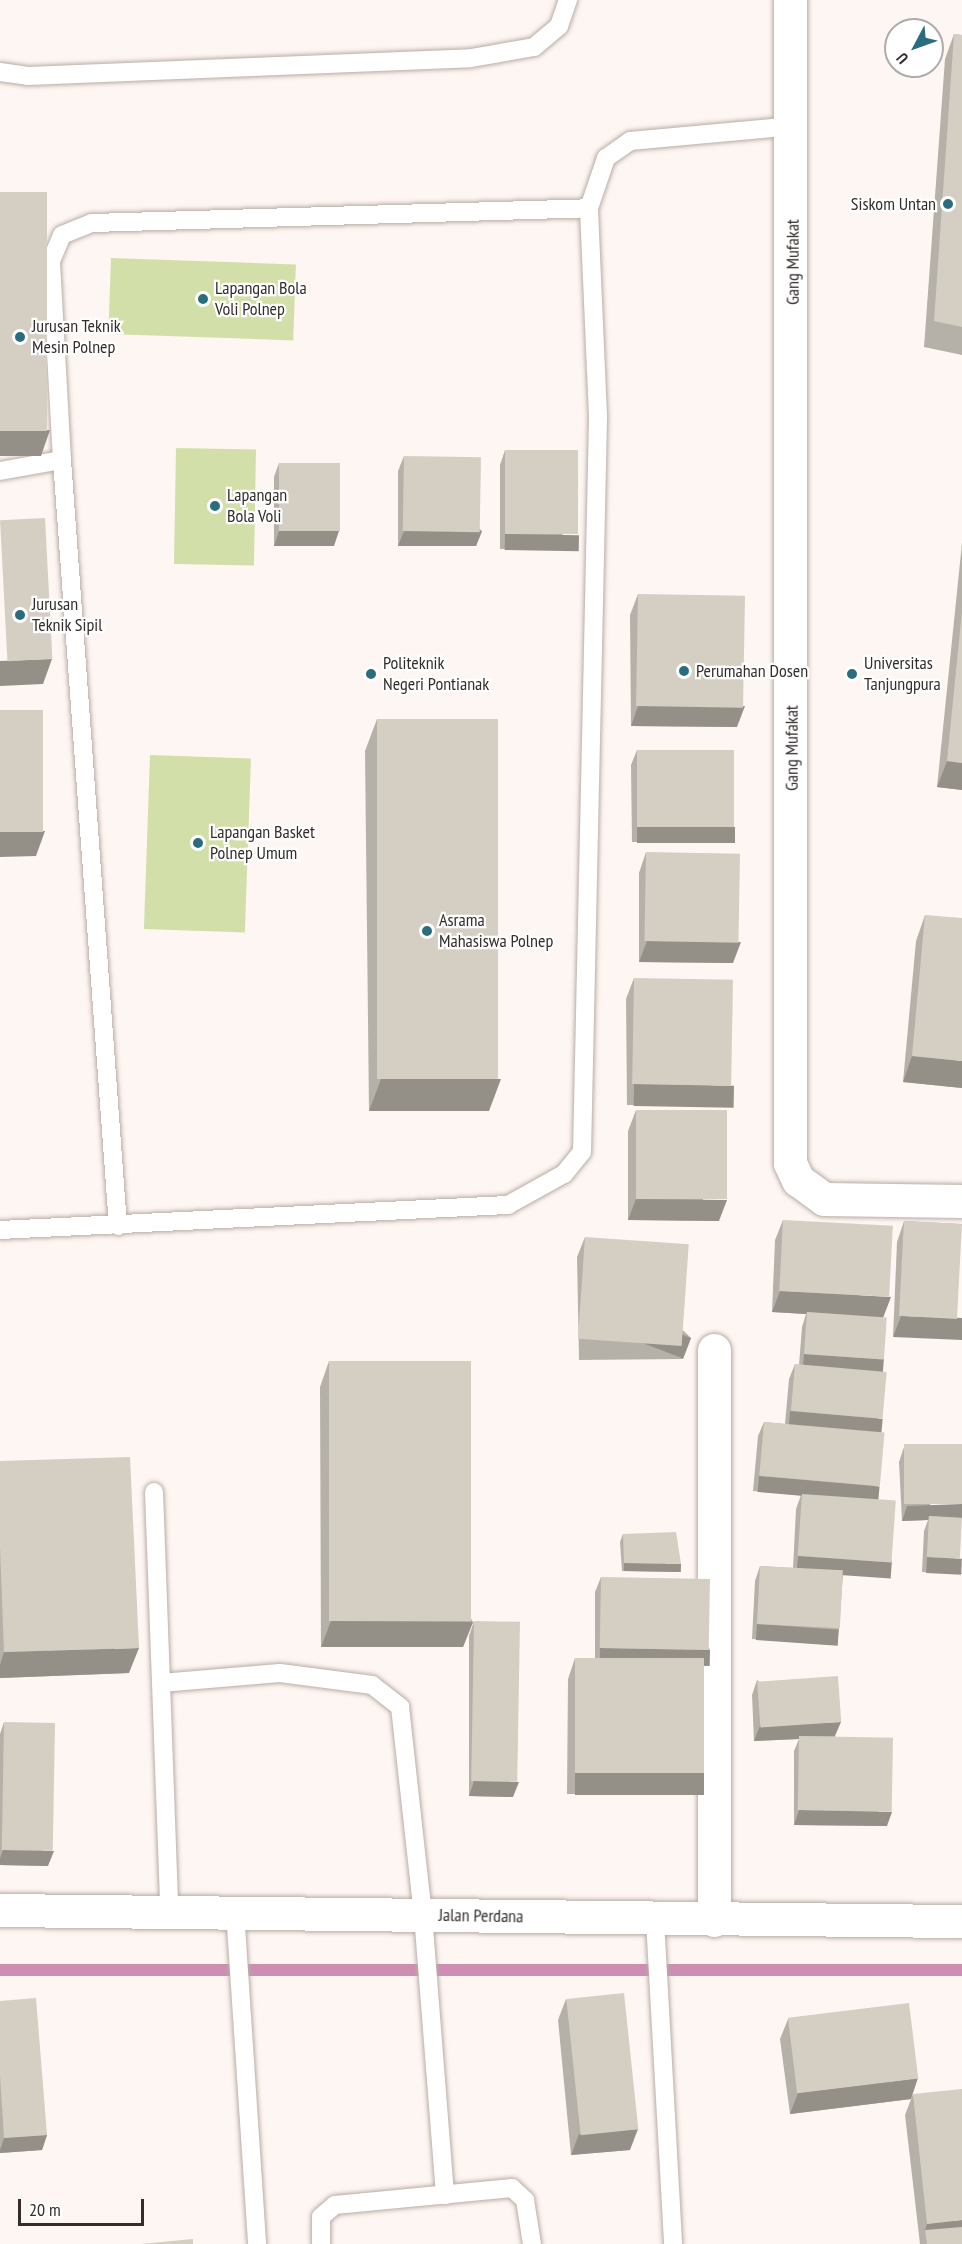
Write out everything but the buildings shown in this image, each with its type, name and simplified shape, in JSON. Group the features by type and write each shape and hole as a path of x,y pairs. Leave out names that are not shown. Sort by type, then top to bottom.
{"street":[{"name":"Gang Mufakat","path":"790,0 794,126 790,1163 798,1180 824,1199 962,1201"},
{"path":"714,1350 714,1920"},
{"name":"Jalan Perdana","path":"0,1910 169,1910 235,1925 655,1933 714,1920 962,1921"}],"lane":[{"path":"0,72 28,76 471,58 534,47 559,26 568,0"},
{"path":"0,1230 118,1226 508,1205 564,1174 582,1152 597,416 589,208 606,158 630,141 794,126"},
{"path":"118,1226 62,460 51,261 62,235 92,223 589,208"},
{"path":"0,471 62,460"},
{"path":"154,1492 169,1910"},
{"path":"161,1683 280,1672 372,1685 387,1693 400,1707 423,1929 426,2003 445,2195"},
{"path":"235,1925 257,2244"},
{"path":"655,1933 656,1992 673,2244"},
{"path":"321,2244 321,2217 334,2205 445,2195 519,2192 532,2244"}],"green space":[{"name":"Lapangan Bola Voli Polnep","path":"111,258 296,264 293,340 108,334"},
{"name":"Lapangan Bola Voli","path":"176,448 256,449 254,565 174,564"},
{"name":"Lapangan Basket Polnep Umum","path":"150,755 251,759 245,932 144,929"}],"waterway":[{"path":"0,1970 962,1970"}],"place":[{"name":"Siskom Untan","path":"948,204"},
{"name":"Lapangan Bola Voli Polnep","path":"203,299"},
{"name":"Jurusan Teknik Mesin Polnep","path":"20,337"},
{"name":"Lapangan Bola Voli","path":"215,506"},
{"name":"Jurusan Teknik Sipil","path":"20,615"},
{"name":"Perumahan Dosen","path":"684,671"},
{"name":"Politeknik Negeri Pontianak","path":"371,674"},
{"name":"Universitas Tanjungpura","path":"852,674"},
{"name":"Lapangan Basket Polnep Umum","path":"198,843"},
{"name":"Asrama Mahasiswa Polnep","path":"427,931"}]}
